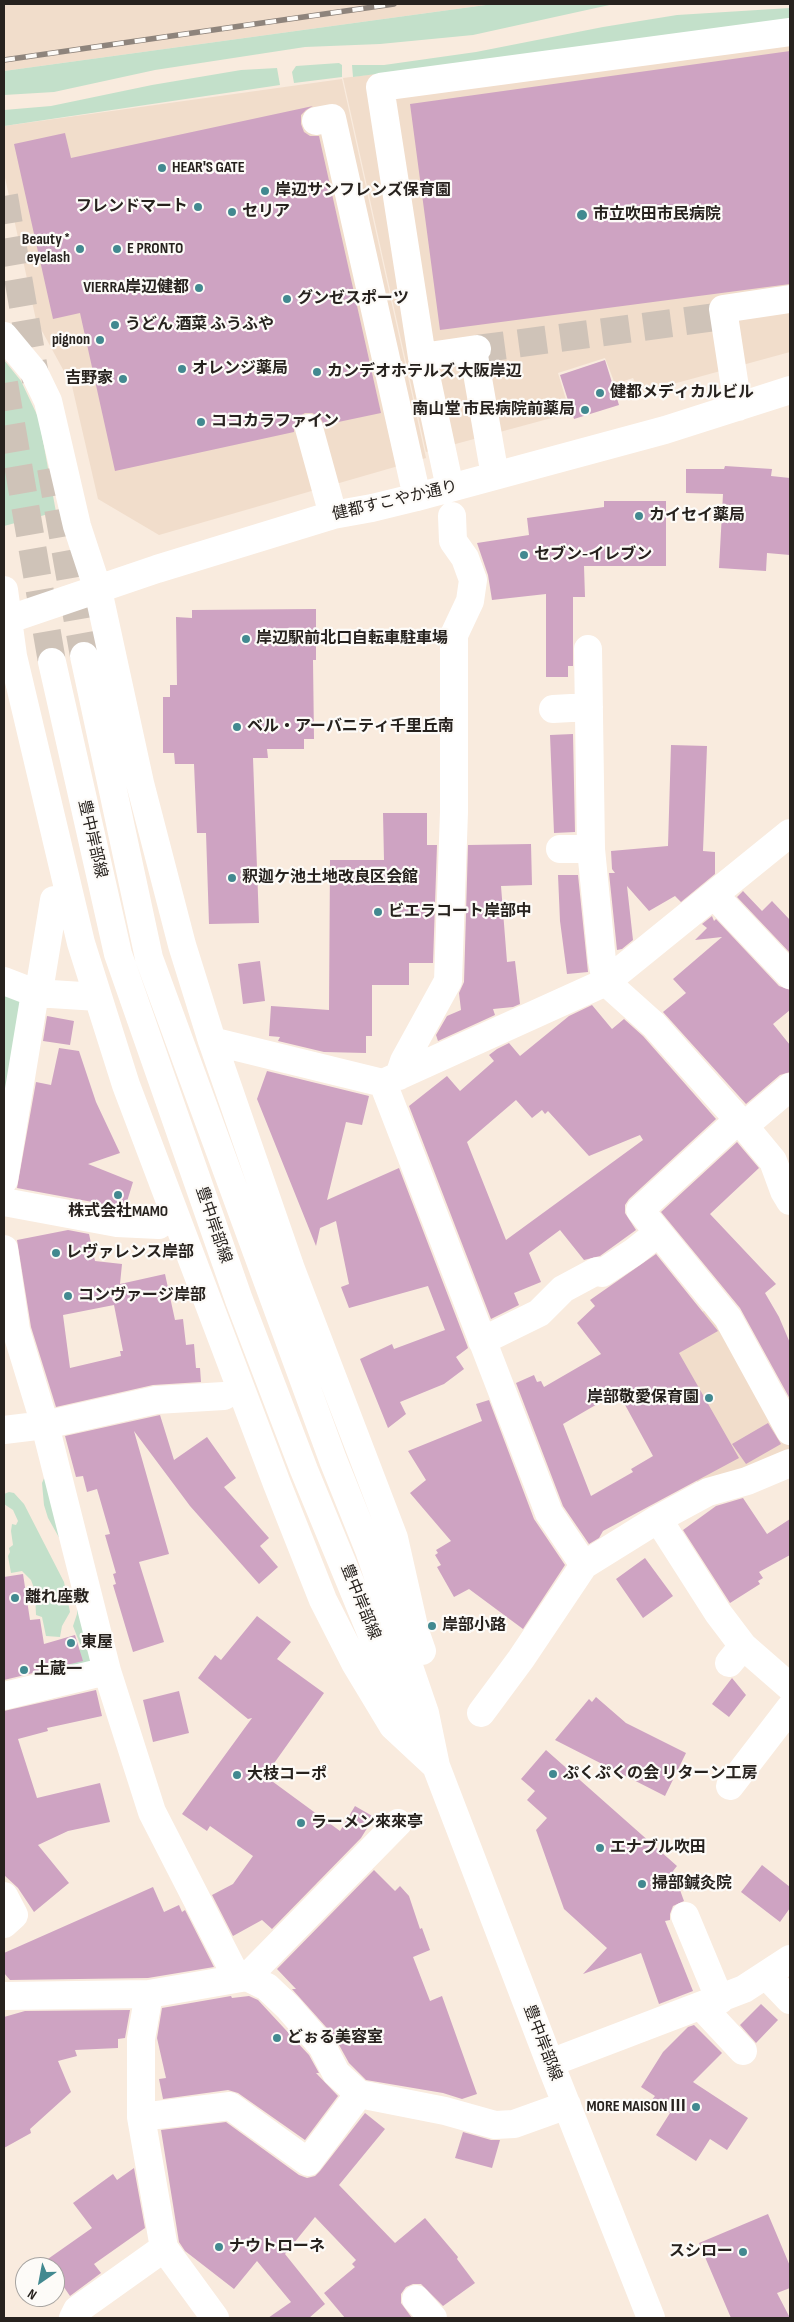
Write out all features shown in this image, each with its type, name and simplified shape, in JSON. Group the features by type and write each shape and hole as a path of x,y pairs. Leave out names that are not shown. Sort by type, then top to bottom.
{"street":[{"path":"450,488 422,357 380,87 790,32"},
{"path":"316,121 332,118 417,497"},
{"path":"738,407 724,309 790,299"},
{"path":"4,336 34,372 48,401 77,526 98,590 140,783 182,945 212,1041 291,1269 394,1538 415,1631 444,1714 436,1766"},
{"path":"422,357 475,350 495,476"},
{"name":"健都すこやか通り","path":"6,621 157,569 333,515 417,497 665,430 790,390"},
{"path":"309,428 333,515"},
{"path":"391,1079 404,1061 448,982 454,812 454,635 470,601 472,580 464,558 453,541 452,516"},
{"path":"4,590 6,621 13,656 81,943 126,1085 276,1484 323,1600 356,1663 394,1726 436,1766"},
{"path":"588,649 591,849 602,961 606,982 654,1025 773,1161 784,1191 790,1201"},
{"name":"豊中岸部線","path":"84,656 149,958 332,1460 372,1559 425,1713 436,1766 550,2063 651,2318"},
{"name":"豊中岸部線","path":"52,662 118,954 236,1291 304,1470 407,1720 436,1766"},
{"path":"552,709 589,708"},
{"path":"212,1041 391,1079 606,982 790,833"},
{"path":"560,849 591,849"},
{"path":"714,895 790,975"},
{"path":"4,1180 54,900"},
{"path":"4,982 36,993 98,997"},
{"path":"391,1079 482,1340 549,1513 584,1565"},
{"path":"790,1087 741,1123 640,1210 728,1318 790,1430"},
{"path":"4,1202 117,1223 159,1225"},
{"path":"482,1340 539,1313 563,1289 591,1274 602,1273 634,1252 658,1233"},
{"path":"4,1249 16,1330 44,1425 107,1671 152,1812 233,1970 267,1987 288,2007 322,2046 336,2073 358,2094 445,2111 495,2125 514,2124 567,2105"},
{"path":"4,1430 44,1425 156,1400 224,1396"},
{"path":"480,1713 521,1658 584,1565 658,1519 708,1492 747,1481 790,1464"},
{"path":"658,1519 718,1613 736,1655 790,1687"},
{"path":"4,1696 107,1671"},
{"path":"730,1786 790,1708"},
{"path":"4,1996 150,1994 247,1977 398,1823"},
{"path":"4,1896 14,1915 4,1924"},
{"path":"685,1916 710,2003 744,2051"},
{"path":"550,2063 710,2003 766,1976 790,1959"},
{"path":"766,1976 790,2000"},
{"path":"150,1994 141,2039 141,2117 164,2248 215,2318"},
{"path":"141,2117 230,2106 308,2162 358,2094"},
{"path":"72,2318 77,2310 164,2248"}],"shaded area":[{"path":"4,4 493,4 4,71"},
{"name":"市立吹田市民病院","path":"790,21 790,352 640,393 633,378 615,384 605,358 558,373 570,413 426,452 343,78"},
{"name":"VIERRA岸辺健都","path":"342,79 426,458 159,535 98,499 72,386 36,320 4,173 4,126"},
{"name":"岸部敬愛保育園","path":"713,1306 790,1438 790,1456 701,1488 627,1358 658,1336"}],"green space":[{"path":"493,4 614,4 473,35 380,44 305,47 155,70 54,92 4,95 4,71"},
{"path":"790,8 790,21 353,77 352,65 384,65 476,52 603,27 677,15"},
{"path":"339,63 342,65 342,77 294,83 292,72 296,66"},
{"path":"277,68 280,85 4,126 4,110 51,106 152,85 241,70"},
{"path":"4,360 21,381 39,419 56,512 4,526"},
{"path":"4,990 18,995 26,1008 4,1135"},
{"path":"45,1476 61,1541 48,1518 44,1505 42,1483"},
{"path":"14,1493 24,1504 64,1582 70,1612 62,1626 60,1637 46,1636 42,1617 36,1615 35,1591 31,1580 22,1571 11,1573 8,1556 9,1548 13,1545 11,1531 12,1524 16,1525 18,1521 13,1510 4,1504 4,1494"},
{"path":"77,1600 98,1660 65,1668 59,1663 66,1654 82,1649 73,1626 77,1614"}],"building":[{"path":"790,51 790,284 440,330 410,104"},
{"name":"VIERRA岸辺健都","path":"313,106 301,115 301,124 304,132 310,136 319,136 381,413 324,425 320,417 312,413 305,413 298,417 294,425 294,432 115,471 80,313 53,319 14,144 65,133 71,158"},
{"name":"健都メディカルビル","path":"605,360 619,405 574,419 560,375"},
{"path":"725,466 772,469 771,476 790,478 790,555 767,553 766,571 719,568 723,494 686,493 686,469 724,469"},
{"path":"604,501 666,501 666,566 584,566 585,597 573,597 573,666 568,666 568,677 546,677 546,594 492,600 488,575 477,543 529,535 527,518 604,507"},
{"path":"316,609 316,660 313,660 314,739 304,739 304,749 267,749 268,758 253,758 259,923 209,924 206,833 197,833 194,764 175,764 174,753 163,753 163,697 170,697 170,685 177,685 176,617 192,618 192,610"},
{"path":"573,734 575,832 554,833 550,735"},
{"path":"671,745 707,746 703,851 715,852 715,874 681,902 675,896 649,911 627,886 633,940 622,949 617,950 609,873 615,873 612,869 611,851 668,846"},
{"name":"ビエラコート岸部中","path":"383,813 427,813 427,845 437,845 433,963 409,963 409,985 372,985 372,1036 366,1036 366,1053 324,1052 278,1041 280,1037 269,1036 271,1006 329,1010 330,860 384,860"},
{"path":"531,844 532,885 501,886 507,962 515,961 520,1004 513,1007 493,1009 495,1015 438,1041 436,1035 447,1016 461,1010 459,993 464,982 468,845"},
{"path":"558,875 578,875 588,972 567,974 560,921"},
{"path":"743,891 762,911 772,901 790,920 790,953 737,897"},
{"path":"712,916 714,921 716,919 779,986 790,990 790,1010 773,1024 790,1045 790,1072 780,1075 746,1104 663,1012 686,993 673,979 722,937 695,940 707,928 702,924"},
{"path":"260,961 265,1001 243,1004 238,964"},
{"path":"592,1005 612,1029 624,1019 643,1036 716,1119 629,1199 625,1205 625,1213 636,1230 600,1256 584,1260 560,1230 529,1253 541,1282 514,1293 519,1305 491,1319 409,1106 447,1076 460,1091 494,1061 489,1055 497,1049 509,1043 520,1056 569,1016","holes":["516,1100 532,1118 542,1110 545,1114 548,1111 589,1156 640,1135 643,1140 506,1240 467,1142"]},
{"path":"47,1016 74,1021 70,1045 43,1041"},
{"path":"59,1048 79,1051 96,1102 120,1153 88,1164 133,1182 125,1208 17,1188 36,1082 51,1085"},
{"path":"267,1071 369,1096 362,1125 346,1122 327,1200 399,1168 467,1345 468,1348 456,1357 464,1369 444,1384 400,1402 406,1414 388,1428 360,1359 392,1344 394,1349 445,1330 428,1286 349,1308 341,1287 349,1284 336,1221 320,1228 316,1246 257,1099"},
{"path":"737,1142 759,1168 710,1214 776,1284 765,1293 779,1317 790,1343 790,1399 740,1308 661,1212"},
{"path":"68,1230 89,1234 95,1261 122,1264 120,1284 165,1274 175,1320 183,1319 186,1345 194,1344 196,1368 200,1368 201,1382 153,1385 56,1407 31,1327 17,1240","holes":["114,1305 123,1351 120,1351 121,1356 70,1368 63,1315"]},
{"path":"656,1254 718,1331 679,1353 739,1458 603,1531 599,1538 589,1544 563,1506 516,1383 534,1375 537,1382 541,1381 544,1387 601,1354 577,1323 595,1306 590,1300","holes":["618,1392 653,1456 631,1469 633,1472 591,1496 563,1424"]},
{"path":"489,1400 534,1519 565,1565 523,1629 469,1589 454,1597 437,1567 441,1565 435,1555 438,1553 436,1550 451,1541 410,1493 426,1480 408,1451 482,1421 476,1404"},
{"path":"160,1415 174,1460 207,1437 236,1478 224,1487 269,1538 260,1546 278,1567 259,1584 190,1506 134,1431 169,1554 139,1562 164,1642 133,1652 113,1585 116,1584 113,1574 116,1573 105,1535 110,1534 97,1489 87,1492 83,1476 76,1477 65,1436"},
{"path":"768,1423 781,1444 746,1464 732,1444"},
{"path":"743,1498 767,1534 790,1519 790,1555 759,1572 763,1578 758,1581 760,1584 730,1603 683,1530 716,1506"},
{"path":"645,1558 673,1596 643,1618 616,1579"},
{"path":"23,1574 30,1620 40,1619 44,1644 75,1635 83,1661 4,1680 4,1577"},
{"path":"257,1616 291,1642 277,1659 324,1693 265,1776 340,1831 355,1806 374,1817 361,1838 272,1929 262,1920 233,1936 212,1895 233,1884 253,1856 210,1826 207,1831 182,1814 252,1718 248,1719 198,1678 215,1655 221,1660"},
{"path":"732,1678 746,1695 729,1717 712,1704"},
{"path":"96,1690 102,1716 47,1728 48,1731 18,1739 37,1798 100,1783 110,1822 68,1831 38,1845 69,1883 34,1912 18,1888 4,1875 4,1711"},
{"path":"179,1691 189,1733 153,1742 143,1700"},
{"path":"596,1697 626,1723 686,1753 665,1796 555,1740 589,1699 592,1702"},
{"path":"546,1750 677,1866 673,1871 684,1901 673,1906 670,1920 665,1921 693,1991 659,2004 641,1953 583,1974 607,1948 564,1909 536,1830 547,1818 527,1800 535,1791 521,1779"},
{"path":"762,1865 790,1887 790,1908 780,1922 741,1892"},
{"path":"374,1870 395,1891 400,1886 409,1896 420,1929 422,1928 430,1950 413,1957 430,2001 442,1996 477,2094 462,2099 443,2093 366,2080 349,2063 334,2036 292,1989 296,1989 277,1969"},
{"path":"153,1887 164,1912 179,1905 182,1912 185,1910 214,1967 148,1978 10,1980 4,1973 4,1953"},
{"path":"231,1996 232,1998 249,1996 258,2000 309,2055 319,2073 316,2073 338,2096 305,2140 238,2093 228,2090 163,2099 159,2079 166,2078 157,2038 162,2008"},
{"path":"761,2004 778,2020 756,2043 740,2025"},
{"path":"130,2010 125,2038 118,2039 118,2048 75,2050 77,2056 58,2061 71,2092 30,2129 31,2133 4,2148 4,2017 25,2011"},
{"name":"MORE MAISON Ⅲ","path":"694,2025 722,2053 693,2082 748,2118 727,2150 710,2139 696,2161 656,2135 670,2113 651,2101 655,2096 641,2087 663,2052 688,2027"},
{"path":"365,2113 385,2129 339,2185 395,2243 425,2218 458,2257 457,2259 475,2283 443,2306 421,2284 413,2284 406,2287 401,2294 401,2303 412,2318 345,2318 324,2293 355,2267 352,2264 356,2260 315,2217 285,2254 325,2304 309,2318 268,2318 291,2302 257,2261 234,2289 185,2251 179,2242 161,2130 226,2122 299,2175 307,2178 315,2176 320,2171"},
{"path":"463,2132 491,2140 500,2140 492,2168 455,2158"},
{"path":"134,2168 145,2228 94,2264 101,2273 70,2296 65,2289 65,2257 51,2257 92,2228 73,2203 113,2174 117,2180"},
{"name":"スシロー","path":"768,2214 790,2266 790,2288 777,2293 790,2318 731,2318 699,2243"}],"tunnel":[{"path":"4,196 36,381"},
{"path":"477,349 724,316"},
{"path":"4,383 52,662"},
{"path":"51,468 84,656"}],"railway":[{"path":"4,60 394,4"}],"place":[{"name":"HEAR'S GATE","path":"162,168"},
{"name":"岸辺サンフレンズ保育園","path":"265,191"},
{"name":"フレンドマート","path":"198,207"},
{"name":"セリア","path":"232,212"},
{"name":"市立吹田市民病院","path":"582,215"},
{"name":"Beauty * eyelash","path":"80,249"},
{"name":"E PRONTO","path":"117,249"},
{"name":"VIERRA岸辺健都","path":"199,288"},
{"name":"グンゼスポーツ","path":"287,299"},
{"name":"うどん 酒菜 ふうふや","path":"115,325"},
{"name":"pignon","path":"100,340"},
{"name":"オレンジ薬局","path":"182,369"},
{"name":"カンデオホテルズ 大阪岸辺","path":"317,372"},
{"name":"吉野家","path":"123,379"},
{"name":"健都メディカルビル","path":"600,393"},
{"name":"南山堂 市民病院前薬局","path":"585,410"},
{"name":"ココカラファイン","path":"201,422"},
{"name":"カイセイ薬局","path":"639,516"},
{"name":"セブン-イレブン","path":"524,555"},
{"name":"岸辺駅前北口自転車駐車場","path":"246,639"},
{"name":"ベル・アーバニティ千里丘南","path":"237,727"},
{"name":"釈迦ケ池土地改良区会館","path":"232,878"},
{"name":"ビエラコート岸部中","path":"378,912"},
{"name":"株式会社MAMO","path":"118,1195"},
{"name":"レヴァレンス岸部","path":"56,1253"},
{"name":"コンヴァージ岸部","path":"68,1296"},
{"name":"岸部敬愛保育園","path":"709,1398"},
{"name":"離れ座敷","path":"15,1598"},
{"name":"岸部小路","path":"432,1626"},
{"name":"東屋","path":"71,1643"},
{"name":"土蔵一","path":"24,1670"},
{"name":"ぷくぷくの会 リターン工房","path":"553,1774"},
{"name":"大枝コーポ","path":"237,1775"},
{"name":"ラーメン來來亭","path":"301,1823"},
{"name":"エナブル吹田","path":"600,1848"},
{"name":"掃部鍼灸院","path":"642,1884"},
{"name":"どぉる美容室","path":"277,2038"},
{"name":"MORE MAISON Ⅲ","path":"696,2107"},
{"name":"ナウトローネ","path":"219,2247"},
{"name":"スシロー","path":"743,2252"}]}
